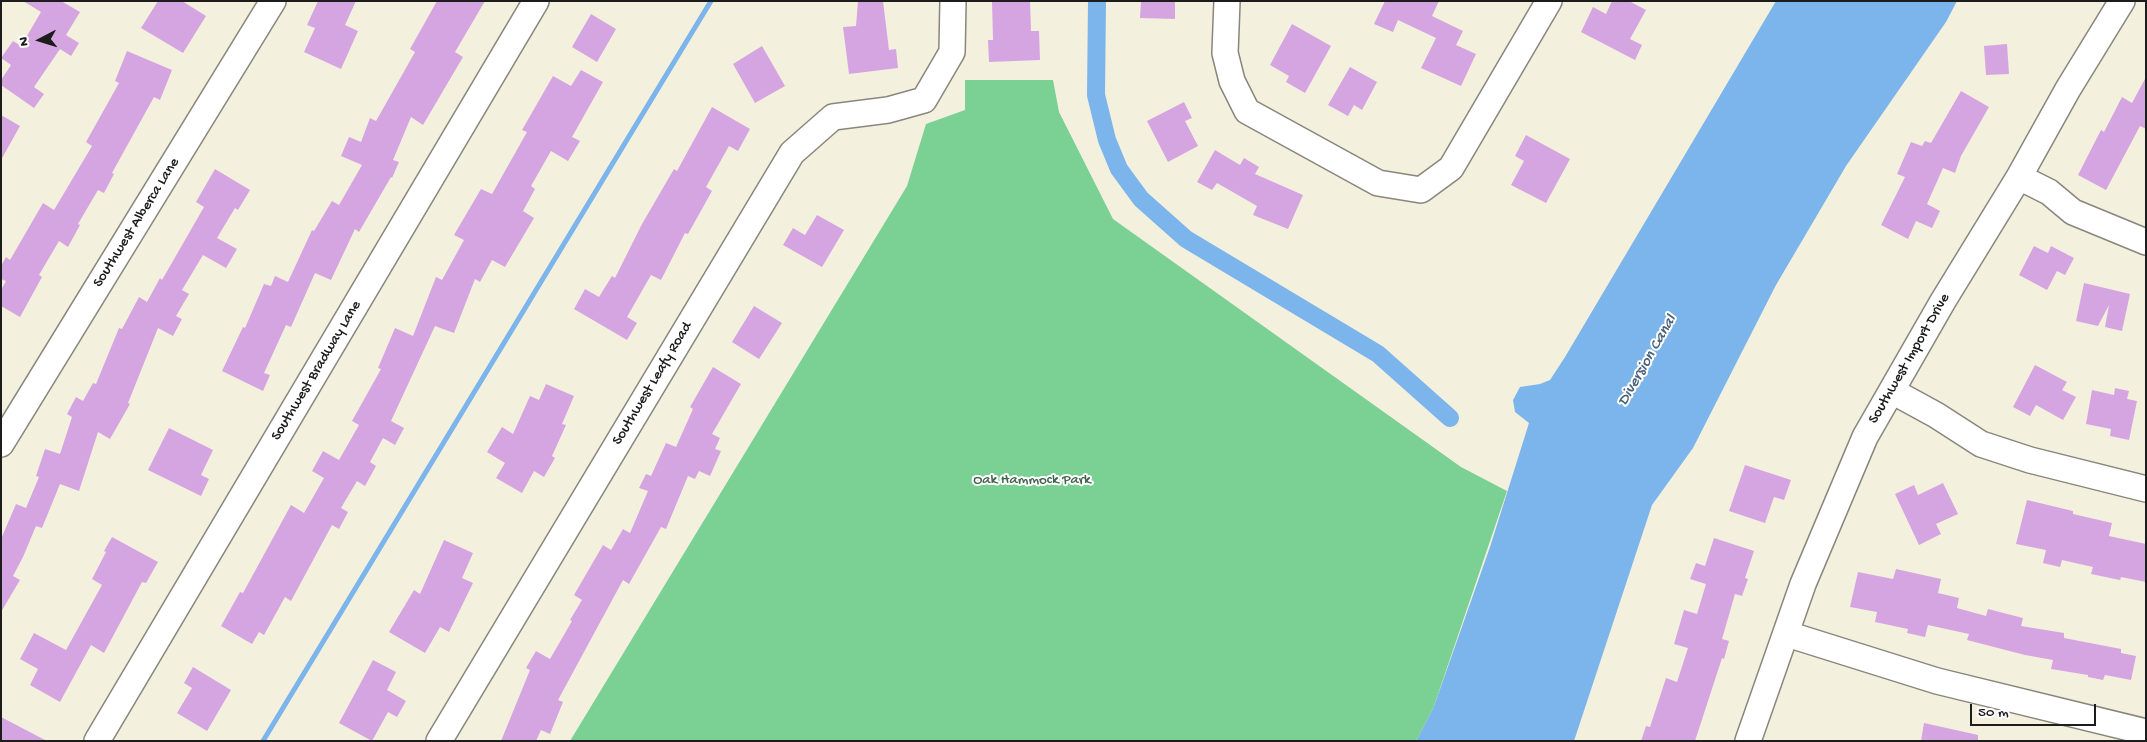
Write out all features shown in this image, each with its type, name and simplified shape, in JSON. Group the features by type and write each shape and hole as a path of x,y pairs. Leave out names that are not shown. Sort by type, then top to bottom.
{"street":[{"name":"Southwest Alberca Lane","path":"1,444 273,1"},
{"name":"Southwest Bradway Lane","path":"98,741 536,1"},
{"name":"Southwest Leafy Road","path":"439,741 792,153 833,117 888,110 924,100 952,52 953,1"},
{"path":"1227,1 1224,53 1232,81 1247,111 1378,183 1421,190 1451,168 1546,2"},
{"name":"Southwest Import Drive","path":"1748,741 1803,584 1865,437 1943,301 2019,177 2068,89 2122,1"},
{"path":"2019,177 2049,192 2073,212 2146,242"},
{"path":"1892,391 1936,415 1981,444 2030,460 2146,489"},
{"path":"1786,634 1937,681 2146,732"}],"green space":[{"name":"Oak Hammock Park","path":"965,80 1053,80 1059,112 1113,219 1461,467 1507,491 1433,709 1416,741 570,741 907,186 926,124 965,110"}],"water":[{"name":"Diversion Canal","path":"1776,1 1957,1 1946,22 1846,166 1776,285 1693,448 1652,505 1574,741 1416,741 1433,709 1490,547 1529,423 1515,412 1513,400 1520,387 1540,384 1550,380"}],"building":[{"path":"23,1 61,1 80,12 66,35 79,43 71,56 60,49 34,87 44,94 34,108 1,85 1,80 11,65 1,58 13,41 21,46 41,12"},
{"path":"158,1 182,1 206,16 183,53 141,28"},
{"path":"318,1 356,1 345,25 358,31 341,69 304,52 315,28 307,25"},
{"path":"437,1 485,1 455,52 463,57 423,125 411,117 393,160 399,162 392,178 359,232 355,229 331,280 315,273 291,327 286,325 264,373 270,375 263,391 222,371 243,327 245,328 264,284 271,286 275,276 288,282 312,230 314,231 332,201 339,205 362,165 341,156 349,137 361,142 370,118 376,121 415,52 410,49"},
{"path":"858,1 883,1 889,50 896,49 898,68 849,74 843,27 856,26"},
{"path":"992,1 1030,1 1031,31 1039,31 1040,60 989,62 988,40 993,40"},
{"path":"1141,1 1175,1 1175,19 1140,18"},
{"path":"1385,1 1439,1 1432,16 1463,31 1456,45 1476,54 1461,86 1421,68 1436,38 1398,20 1393,32 1374,24"},
{"path":"1612,1 1629,1 1646,10 1630,39 1642,45 1635,60 1581,32 1593,7 1606,14"},
{"path":"591,14 616,29 597,62 572,47"},
{"path":"1292,24 1331,46 1305,93 1286,82 1289,76 1270,65"},
{"path":"2007,44 2009,74 1986,75 1984,46"},
{"path":"762,46 785,86 755,103 733,64"},
{"path":"127,51 172,70 160,100 154,97 112,173 114,174 104,193 98,190 78,224 80,225 68,247 59,241 39,275 42,277 20,317 1,306 1,290 6,281 1,279 1,266 6,257 10,260 43,203 54,210 92,146 86,142 119,83 115,81"},
{"path":"1350,67 1377,82 1362,110 1354,105 1348,116 1328,105"},
{"path":"581,70 603,82 572,137 580,141 568,161 551,151 531,186 535,189 523,211 534,218 505,267 492,260 480,282 475,279 454,333 435,326 391,421 404,428 395,445 383,438 370,462 376,466 365,486 357,481 341,508 348,512 339,529 332,525 291,601 285,597 264,635 259,632 252,644 221,626 240,592 243,593 291,505 304,513 324,478 312,471 323,451 339,460 359,425 352,421 381,369 378,368 395,328 413,336 436,277 442,280 464,240 454,235 481,189 492,194 527,132 522,130 553,76 571,86"},
{"path":"2146,77 2146,129 2140,126 2106,190 2078,175 2101,130 2104,132 2122,97 2132,103"},
{"path":"1961,91 1989,107 1961,156 1955,173 1943,168 1927,204 1940,211 1932,228 1916,221 1908,239 1881,225 1905,177 1897,174 1911,142 1922,146 1925,141 1931,143"},
{"path":"1184,102 1192,118 1185,121 1198,146 1168,162 1147,121"},
{"path":"712,107 750,129 738,151 729,146 706,187 712,191 688,234 685,233 661,280 651,275 627,317 637,323 627,340 574,309 585,289 599,297 612,276 615,278 642,224 674,169 677,171"},
{"path":"1,115 20,126 1,160"},
{"path":"1526,135 1570,159 1546,203 1511,185 1524,161 1515,156"},
{"path":"1215,150 1240,165 1244,158 1259,167 1255,174 1303,195 1288,229 1253,215 1257,206 1217,183 1212,190 1197,182"},
{"path":"215,169 250,190 238,210 235,208 217,238 237,249 226,268 203,255 182,290 189,294 176,316 182,319 173,336 158,328 128,403 130,404 110,439 98,432 79,491 60,484 42,528 36,526 13,576 20,580 1,612 1,539 16,504 26,508 39,477 36,476 45,449 60,454 72,417 67,414 76,397 83,401 93,383 96,384 119,328 122,329 139,297 147,302 160,278 162,280 204,207 196,202"},
{"path":"817,215 844,230 822,267 783,245 793,228 805,235"},
{"path":"2034,246 2048,253 2051,246 2074,258 2065,275 2057,271 2047,290 2019,275"},
{"path":"2084,283 2130,294 2122,331 2105,327 2109,305 2098,326 2076,321"},
{"path":"754,306 782,323 759,359 732,342"},
{"path":"2035,365 2067,382 2062,390 2076,397 2063,420 2036,405 2030,416 2013,407"},
{"path":"713,367 741,384 712,434 720,438 715,449 721,451 710,476 699,471 695,479 688,476 666,529 661,527 629,584 623,580 558,700 563,702 550,734 541,730 536,741 501,741 530,670 526,668 536,651 550,659 582,600 574,595 603,545 611,550 623,529 630,533 648,491 639,488 646,474 651,476 666,443 676,447 693,409 690,407"},
{"path":"546,384 574,396 562,424 566,425 552,456 555,458 544,477 534,471 522,493 496,478 505,463 487,452 502,427 513,434 530,396 539,400"},
{"path":"2115,388 2129,391 2127,399 2137,401 2129,440 2110,436 2111,429 2086,424 2092,390 2114,395"},
{"path":"169,428 213,450 201,475 209,479 201,496 148,470"},
{"path":"1745,465 1791,480 1784,500 1774,497 1765,523 1729,511"},
{"path":"1943,483 1958,514 1936,524 1941,534 1919,545 1895,494 1914,485 1918,495"},
{"path":"2027,500 2112,523 2109,536 2146,544 2146,582 2121,577 2120,580 2091,574 2093,567 2062,560 2060,567 2043,563 2046,550 2016,544"},
{"path":"112,537 158,562 146,583 142,582 104,653 91,645 60,702 30,685 38,669 20,659 34,633 66,650 102,585 92,579"},
{"path":"1714,538 1754,551 1745,578 1748,579 1742,596 1735,594 1722,639 1729,641 1695,741 1641,741 1646,726 1650,727 1666,678 1677,682 1688,648 1674,644 1684,610 1697,614 1706,584 1690,579 1696,563 1705,566"},
{"path":"444,540 473,553 462,578 473,583 449,632 440,627 425,653 389,632 414,590 420,594"},
{"path":"1896,569 1941,579 1938,593 1959,598 1957,608 1986,616 1988,609 2023,618 2021,626 2064,633 2064,638 2121,649 2121,653 2136,656 2131,680 2105,675 2103,680 2088,677 2088,675 2051,669 2053,660 1967,640 1969,634 1928,625 1925,637 1907,633 1908,629 1875,622 1877,612 1850,607 1858,572 1893,579"},
{"path":"373,660 396,672 387,690 406,701 397,717 388,712 372,741 339,723"},
{"path":"193,667 231,690 207,731 177,713 192,688 184,683"},
{"path":"1,717 47,741 1,741"},
{"path":"1924,723 1978,735 1978,741 1921,741"}],"waterway":[{"path":"263,741 711,1"},
{"path":"1097,1 1096,95 1107,140 1119,169 1141,199 1186,239 1378,354 1450,418"}]}
